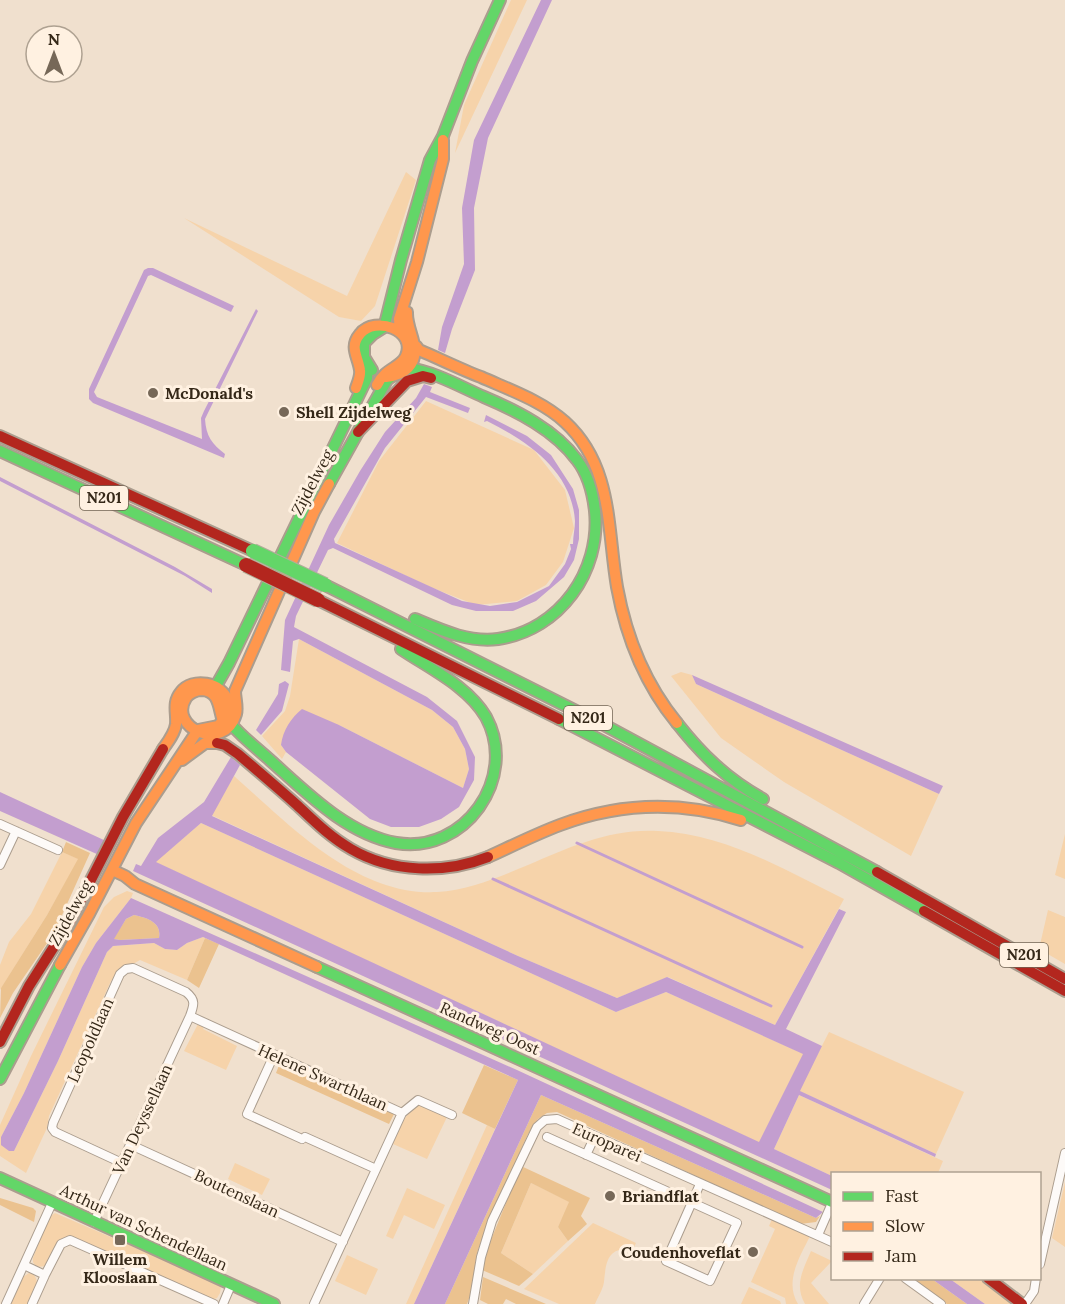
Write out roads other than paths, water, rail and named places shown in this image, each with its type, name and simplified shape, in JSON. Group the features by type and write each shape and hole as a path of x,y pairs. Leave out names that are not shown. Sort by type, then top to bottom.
{"main road":[{"path":"381,324 430,160 443,136 472,61 500,0"},
{"path":"404,330 399,319 412,279 443,159 443,136"},
{"path":"381,324 404,330 412,333 413,350 408,368 386,376 364,367 354,356 362,332 381,324"},
{"path":"386,376 386,371 403,363 413,350"},
{"name":"N201","path":"413,350 446,367 466,371 523,395 545,407 574,430 594,458 603,479 623,618 635,656 654,691 682,732 733,781 795,819 844,859"},
{"name":"Zijdelweg","path":"364,367 367,378 302,509 264,594 240,639 219,690 235,691 314,512 387,380 386,376"},
{"name":"N201","path":"325,585 377,602 428,625 475,639 506,638 531,628 555,614 570,600 586,575 595,550 594,503 584,471 561,441 490,399 430,373 408,368"},
{"name":"N201","path":"358,432 406,381 423,376 448,382"},
{"name":"N201","path":"0,436 253,551 476,659 1065,979"},
{"name":"N201","path":"0,451 246,565 689,785 844,859 1065,991"},
{"name":"N201","path":"220,728 279,767 339,816 366,832 395,842 427,843 449,836 468,823 484,805 494,782 496,765 494,737 483,713 457,688 364,623"},
{"path":"219,690 194,683 184,694 181,720 220,728"},
{"path":"219,690 220,728"},
{"path":"219,690 220,728"},
{"name":"Zijdelweg","path":"0,1079 46,988 89,914 109,868 136,794 161,756 181,732 181,720"},
{"name":"N201","path":"220,728 225,745 316,822 350,848 389,864 411,868 436,868 476,861 560,825 588,816 617,808 657,806 693,807 731,816 770,831 797,846 844,859"},
{"name":"Zijdelweg","path":"175,766 220,728"},
{"name":"Zijdelweg","path":"0,1042 29,986 69,923 109,868 144,809 175,766 220,728"},
{"name":"Randweg Oost","path":"109,868 135,884 256,941 831,1202"},
{"name":"Arthur van Schendellaan","path":"0,1178 274,1304"},
{"path":"991,1280 1023,1304"}],"street":[{"path":"0,824 58,850"},
{"path":"0,865 16,831"},
{"name":"Leopoldlaan","path":"122,1163 55,1132 52,1128 120,974 126,969 133,968 186,992 195,1004 190,1016"},
{"name":"Helene Swarthlaan","path":"190,1016 402,1113 418,1100 452,1115"},
{"name":"Van Deyssellaan","path":"94,1222 190,1016"},
{"path":"274,1055 247,1114 376,1169"},
{"path":"314,1304 402,1113"},
{"name":"Europarei","path":"473,1304 481,1257 492,1221 537,1127 545,1120 557,1119 831,1242"},
{"path":"586,1155 595,1136"},
{"path":"547,1137 692,1203 737,1223 710,1281 666,1261 692,1203 700,1184"},
{"name":"Boutenslaan","path":"131,1145 342,1242"},
{"path":"1041,1260 1065,1153"},
{"path":"6,1304 52,1203"},
{"path":"818,1235 831,1204"},
{"path":"32,1304 61,1244 70,1240 214,1304"},
{"path":"24,1265 45,1275"},
{"path":"864,1304 879,1280"},
{"path":"908,1280 941,1304"},
{"path":"1023,1304 1034,1290 1036,1280"},
{"path":"223,1304 231,1285"}],"waterway":[{"path":"577,843 802,947"},
{"path":"493,879 771,1006"}],"place":[{"name":"McDonald's","path":"153,393"},
{"name":"Shell Zijdelweg","path":"284,412"},
{"name":"Briandflat","path":"610,1196"},
{"name":"Willem Klooslaan","path":"120,1240"},
{"name":"Coudenhoveflat","path":"753,1252"}]}
